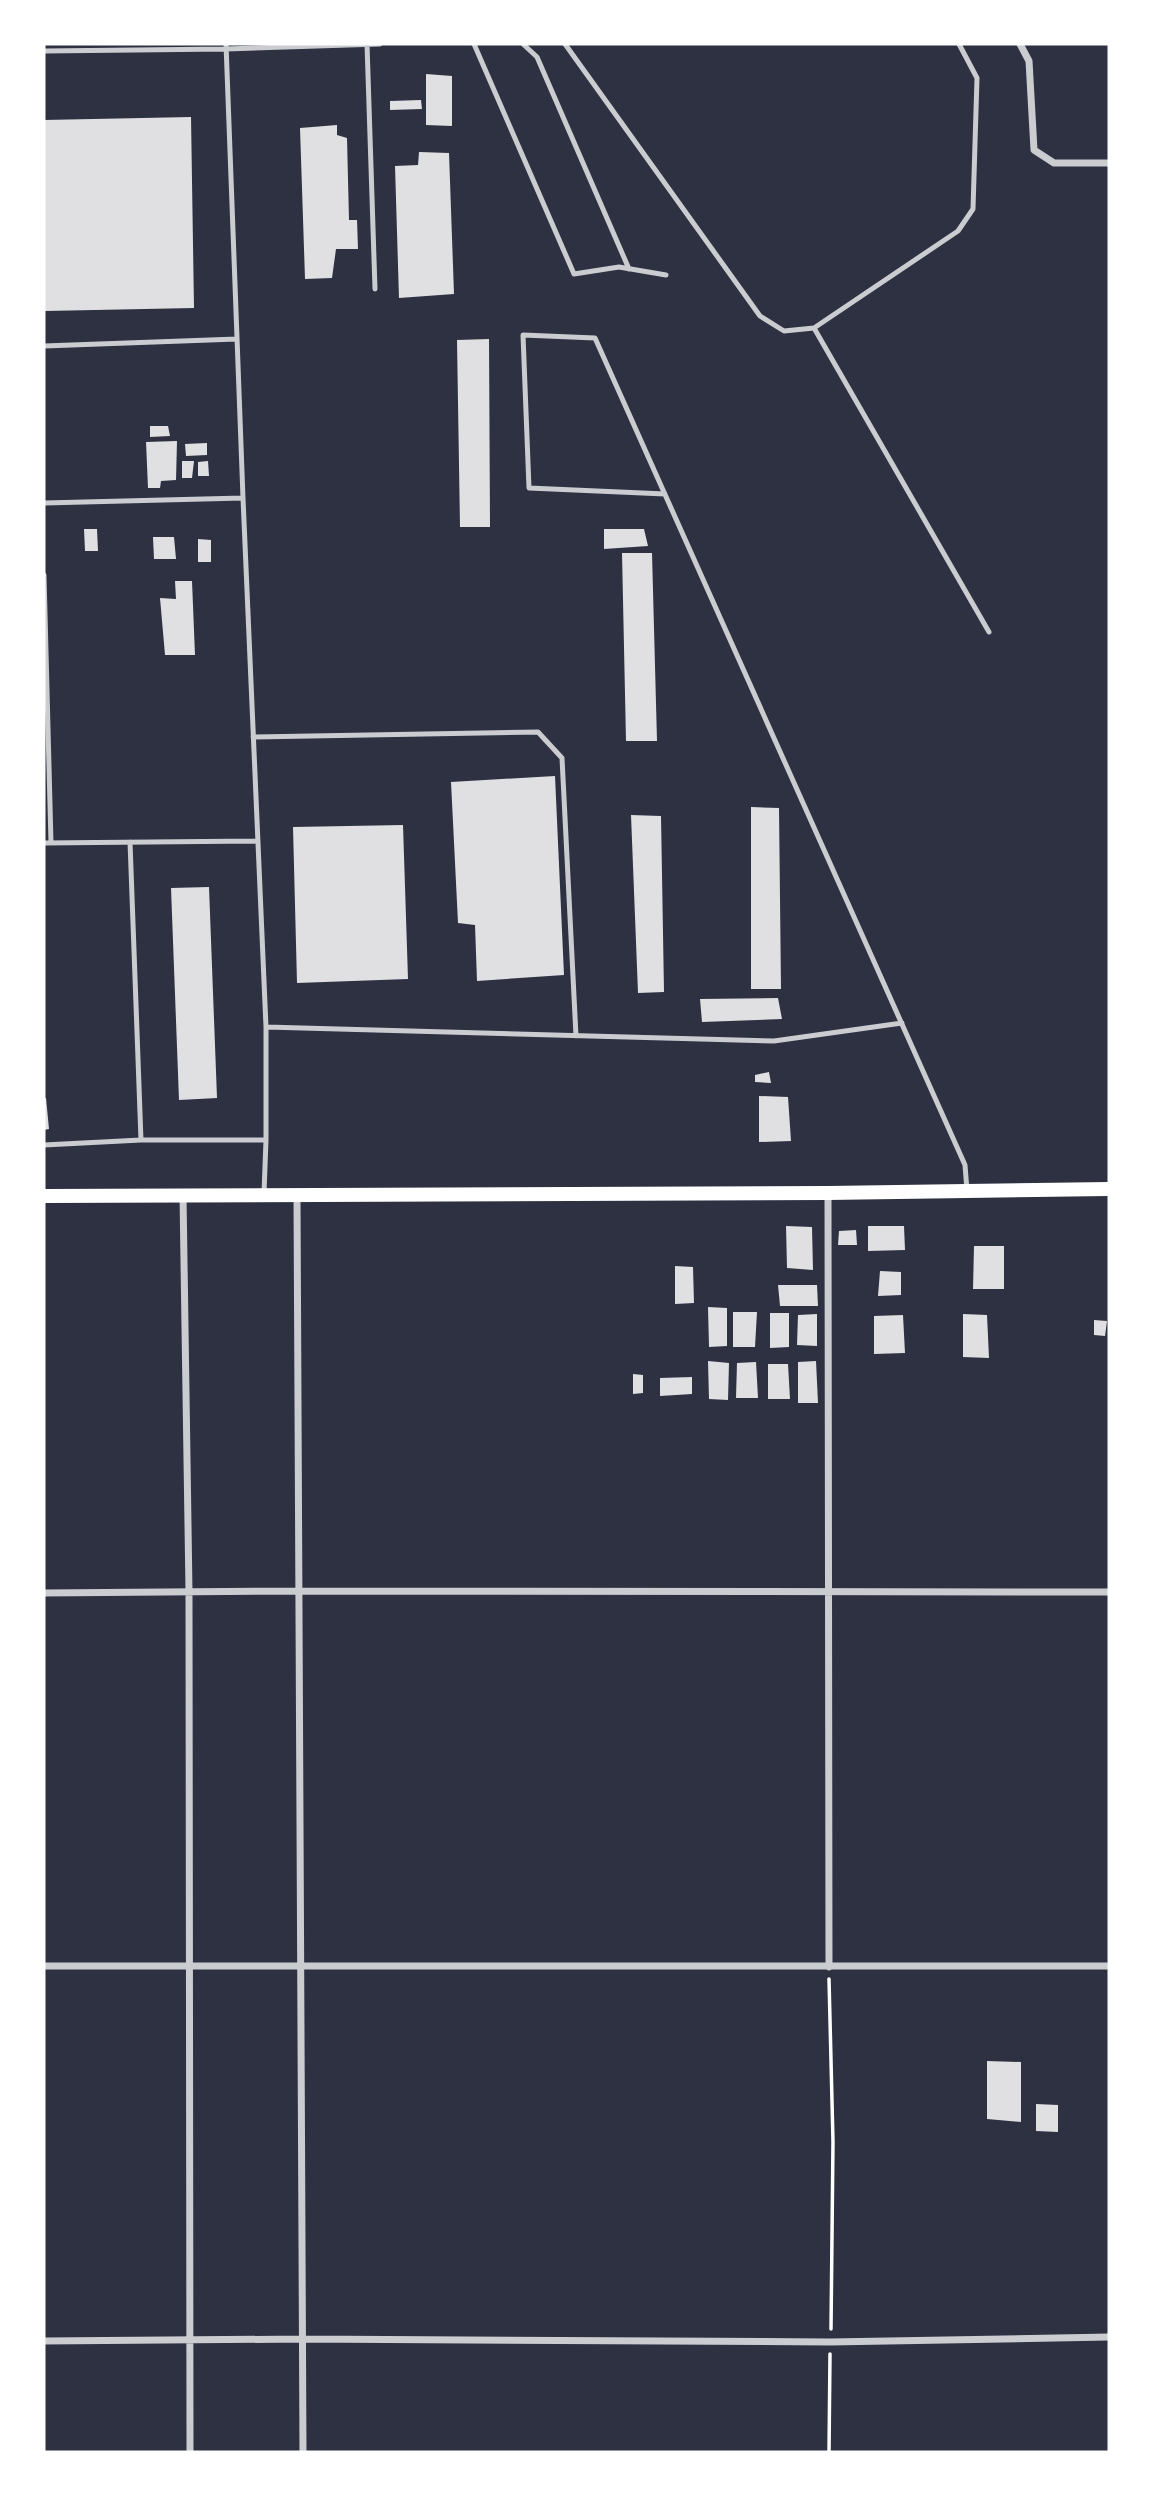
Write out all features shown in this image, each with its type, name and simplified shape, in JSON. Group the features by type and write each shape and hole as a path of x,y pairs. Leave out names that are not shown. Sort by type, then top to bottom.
{"main road":[{"path":"44,1196 828,1193 1109,1189"}],"street":[{"path":"1020,44 1029,61 1034,150 1054,163 1109,163"},
{"path":"828,1193 829,1967"},
{"path":"183,1194 189,1591 190,2452"},
{"path":"297,1194 303,2452"},
{"path":"44,1593 1109,1592"},
{"path":"44,1966 1109,1966"},
{"path":"44,2341 303,2339 830,2342 1109,2337"}],"lane":[{"path":"368,44 375,289"},
{"path":"44,51 380,44"},
{"path":"474,44 574,274 619,267 666,275"},
{"path":"523,44 537,57 629,269"},
{"path":"565,44 760,316 783,331 814,328 958,231 973,209 977,78 959,44"},
{"path":"226,47 266,1027 264,1194"},
{"path":"814,328 989,632"},
{"path":"665,494 529,488 523,335 595,338 665,494 902,1023 965,1165 967,1191"},
{"path":"44,346 237,340"},
{"path":"44,503 243,498"},
{"path":"44,575 47,843 258,841"},
{"path":"253,737 538,732 562,758 576,1036"},
{"path":"130,842 141,1140"},
{"path":"266,1027 774,1041 902,1023"},
{"path":"44,1145 141,1140 266,1140"}],"path":[{"path":"829,1967 833,2142 829,2452"}],"building":[{"path":"426,74 452,76 452,126 426,125"},
{"path":"421,100 422,109 390,110 390,101"},
{"path":"191,117 194,308 45,311 44,120"},
{"path":"337,125 337,135 347,138 349,220 357,220 358,249 336,249 332,278 305,279 300,128"},
{"path":"419,152 449,153 454,294 399,298 395,166 418,165"},
{"path":"489,339 490,527 460,527 457,340"},
{"path":"150,426 168,426 170,436 150,437"},
{"path":"177,441 176,480 161,481 160,488 148,488 146,442"},
{"path":"207,443 207,455 186,456 185,444"},
{"path":"182,461 194,461 192,478 182,478"},
{"path":"208,461 209,476 198,476 198,462"},
{"path":"84,529 97,529 98,551 85,551"},
{"path":"604,529 644,529 648,546 604,549"},
{"path":"153,537 174,537 176,559 154,559"},
{"path":"198,539 211,540 211,562 198,562"},
{"path":"622,553 652,553 657,741 626,741"},
{"path":"175,581 192,581 195,655 165,655 160,598 176,599"},
{"path":"555,776 564,975 477,981 475,925 458,923 451,782"},
{"path":"751,807 779,808 781,989 751,989"},
{"path":"631,815 661,816 664,992 638,993"},
{"path":"403,825 408,979 297,983 293,827"},
{"path":"209,887 217,1098 179,1100 171,888"},
{"path":"778,998 782,1019 702,1022 700,999"},
{"path":"769,1072 771,1083 755,1082 755,1075"},
{"path":"759,1096 788,1097 791,1141 759,1142"},
{"path":"44,1098 49,1129 44,1130"},
{"path":"786,1226 812,1227 813,1270 787,1268"},
{"path":"868,1226 904,1226 905,1250 868,1251"},
{"path":"856,1230 857,1245 838,1245 839,1231"},
{"path":"974,1246 1004,1246 1004,1289 973,1289"},
{"path":"675,1266 693,1267 694,1303 675,1304"},
{"path":"880,1271 901,1272 901,1295 878,1296"},
{"path":"778,1285 817,1285 818,1306 780,1306"},
{"path":"708,1307 727,1308 727,1346 709,1347"},
{"path":"733,1312 757,1312 755,1347 733,1347"},
{"path":"770,1313 789,1313 789,1347 770,1348"},
{"path":"817,1314 817,1346 797,1345 798,1315"},
{"path":"963,1314 987,1315 989,1358 963,1357"},
{"path":"903,1315 905,1353 874,1354 874,1316"},
{"path":"1094,1320 1107,1321 1105,1336 1094,1335"},
{"path":"708,1361 729,1363 728,1400 709,1399"},
{"path":"816,1361 818,1403 798,1403 798,1362"},
{"path":"756,1362 758,1398 736,1398 737,1363"},
{"path":"768,1364 788,1364 790,1399 768,1399"},
{"path":"633,1374 643,1375 643,1393 633,1394"},
{"path":"692,1377 692,1394 660,1396 660,1378"},
{"path":"987,2061 1021,2062 1021,2122 987,2119"},
{"path":"1036,2104 1058,2105 1058,2132 1036,2131"}]}
